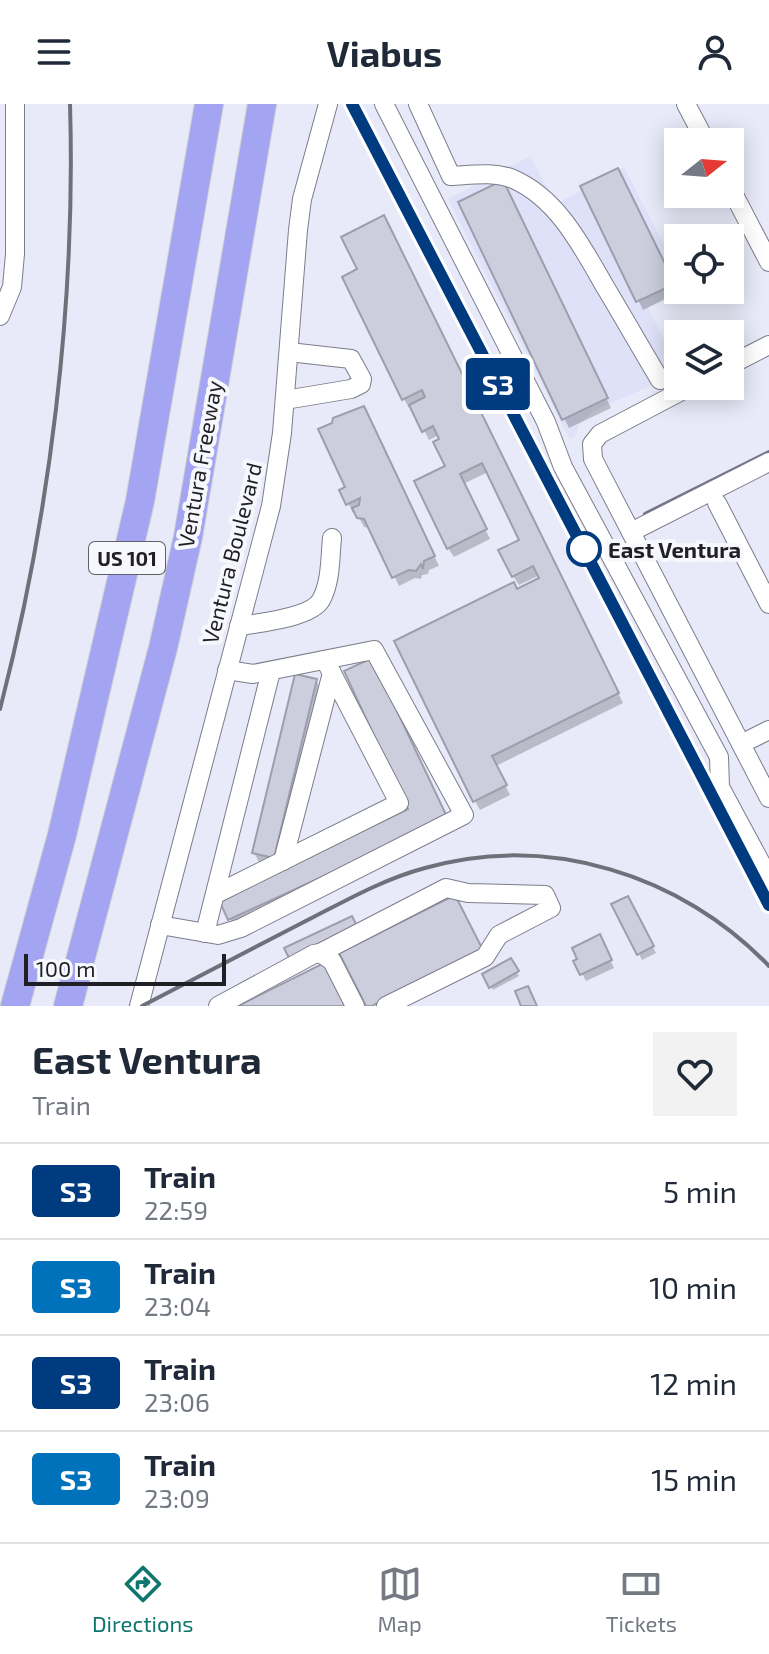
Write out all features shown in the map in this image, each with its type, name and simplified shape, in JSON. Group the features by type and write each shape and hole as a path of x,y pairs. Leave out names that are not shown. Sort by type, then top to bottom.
{"highway":[{"name":"US 101","path":"15,1006 62,835 140,501 209,104"},
{"name":"Ventura Freeway","path":"68,1005 163,648 188,537 262,104"}],"street":[{"path":"0,316 6,288 15,104"},
{"name":"Ventura Boulevard","path":"139,1006 271,506 278,470 302,199 328,104"},
{"path":"384,104 546,422 563,467 719,757 720,787 769,878"},
{"path":"418,104 451,176 484,174 511,178 553,207 573,233 660,380"},
{"path":"686,104 699,128"},
{"path":"741,208 769,262"},
{"path":"744,358 769,345"},
{"path":"285,400 351,389 361,384 362,379 351,359 289,352"},
{"path":"664,400 600,434 592,444 593,459 769,798"},
{"path":"631,532 769,462"},
{"path":"717,503 769,604"},
{"path":"239,626 287,617 316,607 328,582 332,538"},
{"path":"160,925 218,935 241,928 464,815 374,650 328,666 253,674 227,670"},
{"path":"216,894 399,803 328,666"},
{"path":"283,861 328,666"},
{"path":"205,933 271,671"},
{"path":"741,744 769,730"},
{"path":"218,1006 446,888 468,893 545,895 551,908 499,935 485,957 386,1006"},
{"path":"320,953 332,961 355,1006"}],"shaded area":[{"path":"530,156 556,204 624,167 664,245 664,298 648,307 664,340 664,377 593,411 579,425 574,438 569,438 448,199"}],"building":[{"path":"618,168 664,262 664,289 636,302 580,186"},
{"path":"503,180 608,398 562,420 458,202"},
{"path":"384,215 619,693 492,756 507,785 473,802 394,641 514,582 517,589 539,578 533,566 512,577 498,550 519,540 482,463 460,474 487,529 447,549 414,481 445,466 433,442 439,439 433,426 422,432 409,405 425,397 422,390 402,400 342,277 357,269 341,237"},
{"path":"364,406 435,556 424,561 423,569 421,564 416,571 409,570 392,578 364,519 357,518 352,508 359,505 360,498 346,505 339,490 345,487 318,429 332,423 333,418"},
{"path":"372,658 448,819 228,920 218,898 408,809 344,671"},
{"path":"295,674 317,679 274,858 252,853"},
{"path":"455,895 483,950 372,1006 366,1006 339,953"},
{"path":"628,896 654,946 637,955 611,904"},
{"path":"352,916 357,926 289,958 284,948"},
{"path":"600,934 612,960 580,975 573,961 577,959 572,948"},
{"path":"511,958 519,971 489,988 482,974"},
{"path":"324,963 345,1006 238,1006"},
{"path":"528,986 537,1006 521,1006 515,991"}],"waterway":[{"path":"645,514 769,452"}],"railway":[{"path":"0,709 33,561 56,409 69,255 70,104"},
{"path":"352,104 769,905"},
{"path":"142,1006 376,886 408,873 471,858 518,856 565,859 610,869 654,885 695,907 734,934 769,966"}],"train":[{"name":"S3","path":"352,104 769,905"}],"place":[{"name":"East Ventura","path":"584,549"}]}
